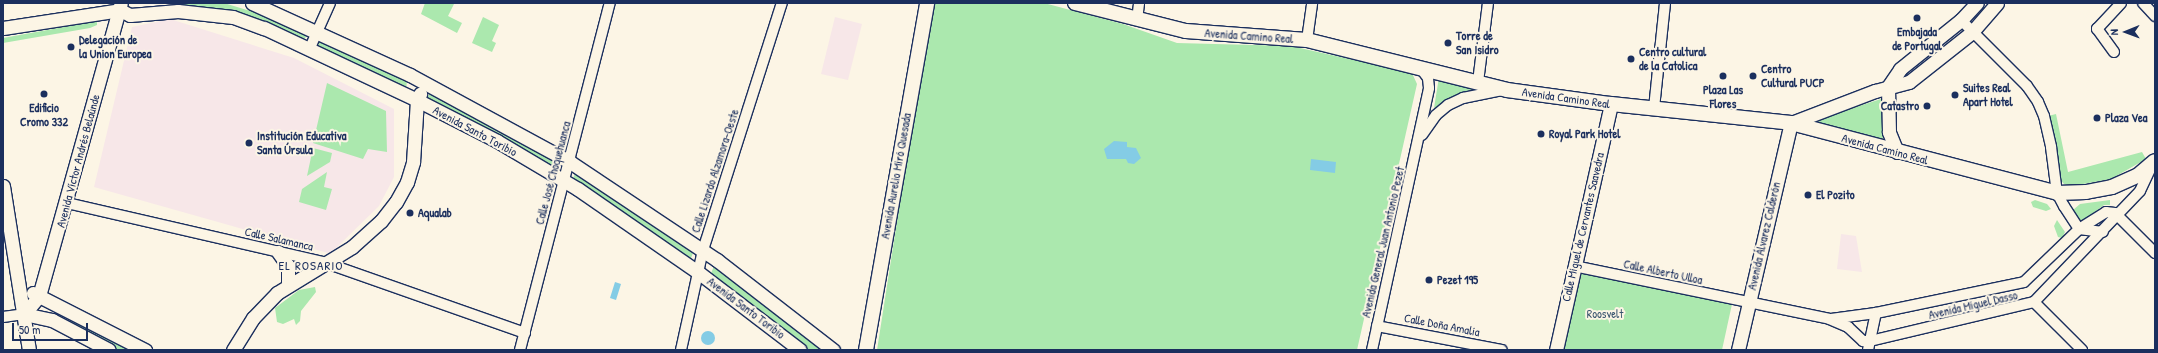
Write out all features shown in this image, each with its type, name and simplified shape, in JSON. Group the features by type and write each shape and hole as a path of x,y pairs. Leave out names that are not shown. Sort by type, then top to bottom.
{"main road":[{"name":"Avenida Aurelio Miró Quesada","path":"866,350 927,3"},
{"name":"Avenida Camino Real","path":"1075,3 1137,20 1196,32 1307,40 1422,70 1507,90 1611,104 1791,123 2057,193 2081,193 2112,187 2137,176 2153,163"}],"street":[{"name":"Avenida Santo Toribio","path":"252,3 425,83 570,162 702,250 833,350"},
{"path":"309,50 330,3"},
{"name":"Calle José Choquehuanca","path":"520,350 610,3"},
{"name":"Calle Lizardo Alzamora-Oeste","path":"681,350 702,250 782,3"},
{"path":"1137,20 1139,3"},
{"path":"1307,40 1312,3"},
{"path":"1478,82 1488,3"},
{"path":"1654,108 1665,3"},
{"path":"1897,152 1891,141 1889,132 1888,87 1900,69 1948,32 1977,3"},
{"path":"1791,123 1888,87 1909,82 1972,32 1997,3"},
{"path":"2114,52 2097,29 2121,3"},
{"path":"2143,3 2155,16"},
{"name":"Avenida Santo Toribio","path":"123,5 134,15 176,7 232,17 264,28 417,100 497,141 564,180 698,272 800,350"},
{"path":"3,28 123,5"},
{"name":"Avenida Víctor Andrés Belaúnde","path":"24,314 39,296 123,5"},
{"path":"1961,20 2027,86 2038,102 2044,116 2051,147 2057,193 2079,228 2103,232"},
{"path":"1948,32 1958,43"},
{"name":"Avenida General Juan Antonio Pezet","path":"1372,350 1419,140 1429,88 1422,70"},
{"path":"233,350 259,310 288,284 326,263 366,235 385,216 402,191 413,162 417,100 425,83"},
{"name":"Avenida General Juan Antonio Pezet","path":"1419,140 1436,115 1448,105 1463,98 1507,90"},
{"name":"Calle Miguel de Cervantes Saavedra","path":"1556,350 1611,104"},
{"name":"Avenida Álvarez Calderón","path":"1738,350 1791,123"},
{"name":"Avenida Miguel Dasso","path":"1748,304 1829,319 1848,327 1869,346 2034,302 2103,232 2140,191 2153,163"},
{"path":"3,186 29,350"},
{"name":"Calle Salamanca","path":"67,203 326,263 525,333"},
{"name":"Avenida Miguel Dasso","path":"1829,319 1876,313 2024,282 2030,279 2079,228 2106,212 2113,212 2118,216"},
{"path":"2118,216 2155,253"},
{"path":"278,252 288,266 288,284"},
{"name":"Calle Alberto Ulloa","path":"1574,266 1748,304"},
{"path":"19,287 145,350"},
{"path":"2034,302 2082,350"},
{"path":"1869,346 1876,313"},
{"path":"3,317 24,314 52,320 109,350"},
{"name":"Calle Doña Amalia","path":"1377,326 1502,350"}],"shaded area":[{"path":"835,17 862,24 848,80 821,74"},
{"name":"Institución Educativa Santa Úrsula","path":"170,19 294,58 394,109 394,177 379,206 335,249 328,253 94,187 132,27"},
{"path":"1841,234 1856,236 1862,272 1837,269"}],"green space":[{"path":"178,3 224,3 270,17 306,33 306,37 303,40 181,8"},
{"path":"425,3 454,4 448,16 462,23 457,33 421,14"},
{"path":"931,3 1044,3 1123,24 1177,43 1291,46 1412,73 1417,84 1357,350 877,350"},
{"path":"483,17 499,25 492,41 496,43 492,52 472,43"},
{"path":"97,21 97,25 90,28 3,43 3,38"},
{"path":"319,40 407,80 406,91 318,48"},
{"path":"1439,77 1477,88 1476,91 1456,96 1434,108"},
{"path":"327,83 386,111 387,152 368,149 363,159 313,143"},
{"path":"430,92 559,163 558,165 555,168 426,101"},
{"path":"1881,99 1883,140 1819,124 1818,119"},
{"path":"2056,114 2068,172 2142,152 2146,159 2111,179 2072,186 2064,184 2059,178 2048,116"},
{"path":"313,148 332,153 330,162 307,176"},
{"path":"576,171 694,250 690,261 572,181"},
{"path":"327,172 324,187 332,189 326,210 299,202 302,189"},
{"path":"2035,200 2047,204 2051,209 2046,211 2033,207 2031,202"},
{"path":"2110,200 2110,205 2104,205 2077,225 2073,210 2080,204"},
{"path":"2057,220 2065,232 2062,238 2058,237 2054,226"},
{"path":"714,266 822,350 804,350 710,276"},
{"name":"Roosvelt","path":"1577,271 1732,304 1722,350 1560,350"},
{"path":"315,287 316,292 301,311 300,321 296,325 294,319 283,324 277,322 275,308 299,290"},
{"path":"72,316 137,350 114,350 67,326"}],"water":[{"path":"1114,141 1127,142 1127,147 1136,148 1141,158 1134,164 1128,163 1126,159 1107,159 1104,149"},
{"path":"1311,159 1336,162 1335,173 1310,170"},
{"path":"615,282 621,284 616,300 610,298"},
{"path":"705,331 711,331 715,335 715,341 711,345 705,345 701,341 701,335"}],"place":[{"name":"Embajada de Portugal","path":"1917,18"},
{"name":"Torre de San Isidro","path":"1448,43"},
{"name":"Delegación de la Union Europea","path":"71,47"},
{"name":"Centro cultural de la Catolica","path":"1631,59"},
{"name":"Plaza Las Flores","path":"1723,76"},
{"name":"Centro Cultural PUCP","path":"1753,76"},
{"name":"Edificio Cromo 332","path":"44,94"},
{"name":"Suites Real Apart Hotel","path":"1955,95"},
{"name":"Catastro","path":"1927,106"},
{"name":"Plaza Vea","path":"2097,118"},
{"name":"Royal Park Hotel","path":"1541,134"},
{"name":"Institución Educativa Santa Úrsula","path":"249,143"},
{"name":"El Pozito","path":"1808,195"},
{"name":"Aqualab","path":"410,213"},
{"name":"Pezet 195","path":"1429,280"}],"district":[{"name":"EL ROSARIO","path":"311,265"}]}
